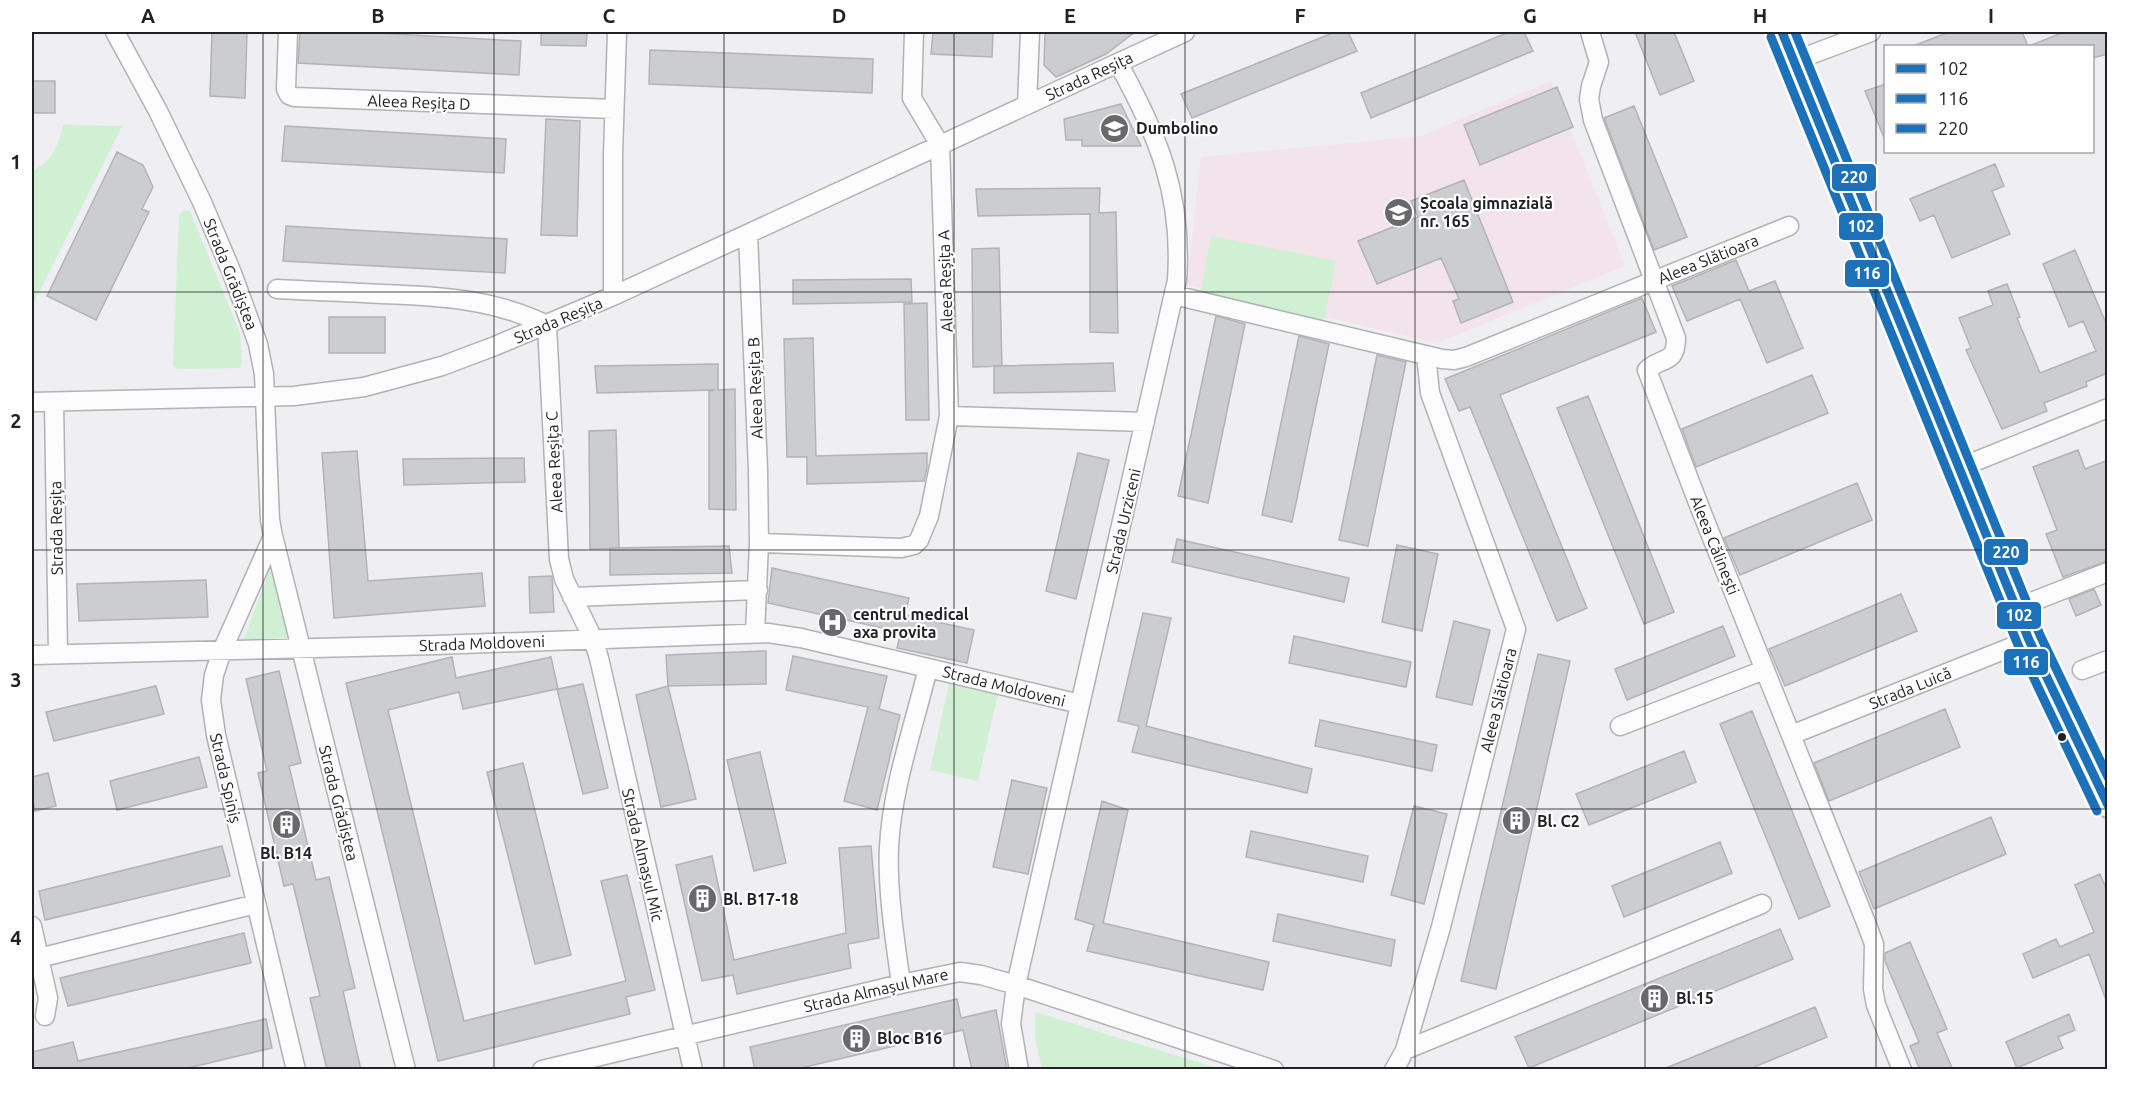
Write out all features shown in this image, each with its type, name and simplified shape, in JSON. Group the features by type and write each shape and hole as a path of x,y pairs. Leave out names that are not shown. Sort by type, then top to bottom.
{"main road":[{"path":"1782,32 2029,639 2101,779 2108,806"}],"street":[{"name":"Strada Grădiștea","path":"115,32 166,126 220,243 258,344 263,365 270,520 273,536 406,1070"},
{"name":"Aleea Reșița D","path":"288,32 286,89 289,95 294,97 614,110"},
{"path":"613,296 614,110 617,32"},
{"path":"914,32 912,98 940,145"},
{"name":"Strada Reșița","path":"1027,105 1030,32"},
{"name":"Aleea Călinești","path":"1590,32 1599,62 1591,86 1590,108 1676,338 1676,349 1671,358 1647,370 1874,944 1873,989 1876,1005 1902,1070"},
{"path":"1794,61 1871,32"},
{"name":"Strada Reșița","path":"32,402 265,398 339,391 391,380 468,357 613,296 1118,63 1175,34"},
{"name":"Strada Urziceni","path":"1019,1070 1011,1024 1016,984 1174,295 1179,253 1178,228 1168,174 1153,131 1118,63"},
{"name":"Aleea Reșița A","path":"940,145 949,421"},
{"name":"Aleea Slătioara","path":"1174,295 1454,360 1789,226"},
{"name":"Aleea Reșița B","path":"748,234 759,543 755,633"},
{"path":"277,289 436,296 514,311 547,325"},
{"name":"Aleea Reșița C","path":"547,325 559,559 564,579 593,639"},
{"name":"Aleea Slătioara","path":"1394,1070 1405,1050 1441,927 1516,629 1430,393 1426,355"},
{"name":"Strada Reșița","path":"54,402 58,654"},
{"path":"1959,468 2108,408"},
{"path":"759,543 901,548 914,545 920,540 929,516 949,421 1145,422"},
{"path":"222,651 273,536"},
{"path":"2016,608 2108,572"},
{"path":"572,597 758,590"},
{"name":"Strada Moldoveni","path":"32,655 755,633 794,637 1080,705"},
{"name":"Strada Almașul Mic","path":"593,639 693,1070"},
{"name":"Strada Luică","path":"1791,735 2029,639"},
{"name":"Strada Spiniș","path":"222,651 211,689 211,710 296,1070"},
{"path":"2082,670 2108,660"},
{"name":"Strada Moldoveni","path":"901,984 888,868 889,844 902,770 928,668"},
{"path":"1620,726 1764,670"},
{"path":"39,958 256,904"},
{"path":"1405,1050 1762,904"},
{"path":"32,926 48,998 45,1016"},
{"name":"Strada Almașul Mare","path":"542,1070 685,1034 960,972 1016,984 1275,1070"}],"shaded area":[{"name":"Școala gimnazială nr. 165","path":"1551,81 1625,266 1437,343 1187,285 1201,157 1421,136"}],"green space":[{"path":"63,125 122,126 32,303 32,171 39,168 49,158 59,140"},
{"path":"184,210 190,211 240,333 242,361 240,368 176,369 173,365 179,215"},
{"path":"1211,236 1336,261 1324,321 1200,296"},
{"path":"273,561 290,638 244,639"},
{"path":"949,684 998,694 978,781 930,770"},
{"path":"1035,1012 1220,1069 1042,1069 1035,1038"}],"building":[{"path":"212,32 247,32 245,98 210,96"},
{"path":"300,32 358,32 521,41 519,75 298,63"},
{"path":"541,32 587,32 586,46 541,45"},
{"path":"933,32 993,32 992,57 931,54"},
{"path":"1045,32 1135,32 1106,54 1056,77 1044,65"},
{"path":"1335,32 1348,32 1357,51 1192,118 1181,94"},
{"path":"1509,32 1524,32 1533,51 1371,118 1361,93"},
{"path":"1635,32 1674,32 1694,81 1660,95"},
{"path":"1949,32 2022,32 2028,45 1916,45"},
{"path":"2064,32 2108,32 2108,54 2094,58 2094,45 2032,45"},
{"path":"650,50 873,59 872,93 649,84"},
{"path":"32,81 55,81 55,113 32,113"},
{"path":"1884,85 1884,138 1865,91"},
{"path":"1557,87 1573,127 1480,165 1464,125"},
{"path":"1121,104 1141,146 1082,146 1082,140 1066,140 1064,119"},
{"path":"1634,106 1687,237 1654,250 1604,118"},
{"path":"546,119 580,121 577,236 541,235"},
{"path":"285,126 506,139 504,173 282,161"},
{"path":"117,152 143,165 153,187 142,209 149,212 96,320 47,296"},
{"path":"1995,164 2004,186 1992,191 2010,234 1952,258 1934,215 1920,221 1910,199"},
{"path":"1464,180 1513,302 1461,323 1453,301 1459,299 1441,258 1377,284 1358,241 1418,217 1411,201"},
{"path":"1100,188 1099,213 1116,212 1118,333 1090,332 1090,214 978,216 976,189"},
{"path":"286,226 507,239 505,273 283,261"},
{"path":"999,248 1002,366 973,367 972,249"},
{"path":"2075,250 2108,328 2108,378 2105,374 2086,382 2087,386 2044,403 2047,411 2002,429 1966,350 1971,348 1959,318 1993,305 1988,291 2007,284 2020,317 2017,318 2040,373 2096,351 2083,321 2069,327 2043,264"},
{"path":"1736,260 1749,291 1775,281 1803,348 1767,363 1740,299 1687,321 1672,286"},
{"path":"911,279 912,302 793,304 793,280"},
{"path":"1642,298 1656,332 1500,395 1587,608 1557,621 1470,407 1459,411 1445,379"},
{"path":"927,303 929,420 906,420 904,304"},
{"path":"1216,316 1245,324 1208,503 1178,496"},
{"path":"329,317 385,317 385,353 329,353"},
{"path":"1299,336 1329,344 1292,522 1262,515"},
{"path":"813,338 816,456 927,453 924,481 807,484 807,457 787,457 784,339"},
{"path":"1377,355 1406,362 1368,546 1339,540"},
{"path":"1113,363 1115,391 994,393 994,366"},
{"path":"718,364 718,390 735,389 736,510 709,509 709,391 715,390 597,393 595,366"},
{"path":"1812,375 1828,413 1696,467 1682,429"},
{"path":"1588,396 1674,612 1644,624 1557,408"},
{"path":"616,430 619,548 590,549 589,431"},
{"path":"2078,450 2085,469 2108,460 2108,561 2063,577 2046,534 2057,530 2033,467"},
{"path":"357,451 368,581 482,573 485,606 334,618 322,453"},
{"path":"1078,453 1109,460 1076,599 1046,591"},
{"path":"524,458 525,482 404,485 403,459"},
{"path":"1857,483 1872,520 1740,575 1724,538"},
{"path":"1177,539 1349,578 1344,602 1172,562"},
{"path":"1397,545 1438,554 1422,631 1382,622"},
{"path":"729,546 732,573 610,575 610,548"},
{"path":"772,568 909,598 905,615 974,630 967,663 897,648 901,632 768,603"},
{"path":"552,576 554,612 530,613 529,577"},
{"path":"206,580 208,617 79,621 77,584"},
{"path":"2094,589 2101,605 2076,616 2069,599"},
{"path":"1901,594 1917,631 1785,686 1769,649"},
{"path":"1143,613 1171,618 1146,726 1312,769 1307,793 1132,752 1139,726 1118,721"},
{"path":"1454,621 1490,630 1472,705 1436,697"},
{"path":"1723,626 1735,656 1627,700 1615,669"},
{"path":"1294,636 1411,662 1406,687 1289,663"},
{"path":"766,651 766,684 668,686 666,655"},
{"name":"Bl. C2","path":"1538,654 1570,661 1496,989 1461,981"},
{"path":"793,656 887,676 879,709 900,715 877,810 844,801 868,707 786,690"},
{"path":"452,657 456,678 551,657 558,689 583,684 608,788 583,794 557,689 463,709 459,692 388,710 464,1021 626,981 601,881 627,875 655,990 626,997 630,1014 438,1061 346,683"},
{"name":"Bl. B14","path":"279,671 301,763 289,766 316,880 329,877 355,988 343,991 361,1070 327,1070 310,998 320,996 293,884 284,886 258,773 267,771 246,679"},
{"path":"156,686 164,714 54,741 46,712"},
{"path":"668,686 696,799 661,807 636,695"},
{"path":"1945,709 1960,747 1829,801 1814,763"},
{"path":"1752,711 1830,906 1799,919 1720,724"},
{"path":"1320,720 1437,745 1432,771 1315,746"},
{"path":"1684,751 1696,782 1589,825 1576,794"},
{"path":"760,752 786,863 754,871 727,760"},
{"path":"199,757 207,787 117,810 110,781"},
{"path":"523,763 571,955 535,964 487,772"},
{"path":"48,773 56,806 35,811 32,777"},
{"path":"1012,780 1047,788 1028,874 993,867"},
{"path":"1102,801 1128,810 1103,923 1269,962 1263,990 1087,951 1094,925 1075,919"},
{"path":"1414,806 1447,814 1424,904 1391,895"},
{"path":"1991,817 2006,854 1874,909 1859,872"},
{"path":"1251,831 1368,856 1363,882 1246,857"},
{"path":"1720,842 1732,873 1624,917 1612,886"},
{"path":"222,846 230,876 45,920 39,891"},
{"name":"Bl. B17-18","path":"871,846 879,938 848,944 851,968 737,994 733,975 702,981 676,865 712,856 734,960 846,933 839,848"},
{"path":"2100,874 2108,893 2106,1000 2089,954 2033,978 2023,954 2056,939 2060,947 2094,932 2075,885"},
{"path":"1278,914 1395,940 1391,966 1273,941"},
{"name":"Bl.15","path":"1780,929 1793,959 1529,1068 1515,1037"},
{"path":"244,933 251,963 68,1006 60,978"},
{"path":"1910,942 1947,1029 1937,1033 1953,1070 1920,1070 1910,1046 1919,1042 1885,961 1885,953"},
{"name":"Bloc B16","path":"957,999 961,1018 996,1010 1007,1070 972,1070 963,1030 792,1070 755,1070 750,1047"},
{"path":"1815,1007 1827,1037 1747,1070 1661,1070"},
{"path":"2069,1014 2075,1030 2058,1037 2063,1048 2017,1068 2006,1042"},
{"path":"266,1019 272,1048 180,1070 32,1070 32,1052 73,1042 78,1061"}],"transit line":[{"name":"102","path":"1782,32 2029,640 2108,805"},
{"name":"220","path":"1795,32 2040,635 2108,777"},
{"name":"116","path":"1771,37 2018,645 2097,811"}],"place":[{"name":"Dumbolino","path":"1115,128"},
{"name":"Școala gimnazială nr. 165","path":"1399,212"},
{"name":"centrul medical axa provita","path":"832,623"},
{"name":"Bl. C2","path":"1516,821"},
{"name":"Bl. B14","path":"286,825"},
{"name":"Bl. B17-18","path":"702,899"},
{"name":"Bl.15","path":"1655,998"},
{"name":"Bloc B16","path":"856,1038"}]}
